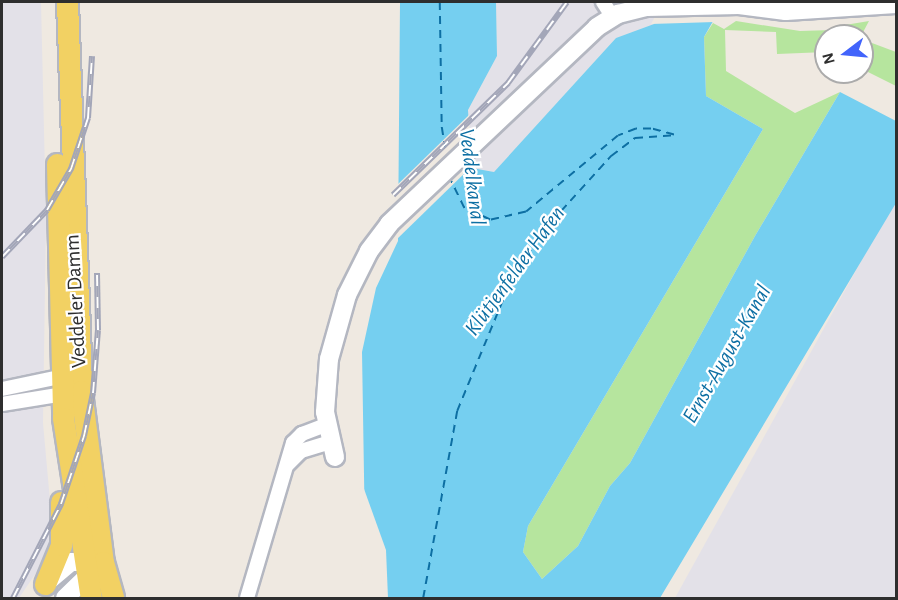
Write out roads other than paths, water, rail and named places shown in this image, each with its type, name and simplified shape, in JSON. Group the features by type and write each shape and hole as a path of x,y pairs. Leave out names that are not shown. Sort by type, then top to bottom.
{"main road":[{"name":"Veddeler Damm","path":"53,2 70,384 91,567 91,598"},
{"name":"Veddeler Damm","path":"67,2 70,384 63,418 91,567 113,598"},
{"path":"45,584 62,536 57,472 63,418"}],"street":[{"path":"247,598 288,464 301,451 330,441 325,383 336,325 360,265 394,219 608,9 725,4 786,11 897,4"},
{"path":"2,389 70,384"},
{"path":"2,404 70,384"},
{"path":"45,584 65,564 91,567"},
{"path":"65,598 91,567"}],"water":[{"path":"400,2 496,2 497,56 468,110 472,168 494,172 616,38 654,24 666,2 724,2 704,37 706,96 763,129 528,526 523,552 542,579 578,546 610,486 630,463 755,236 840,92 896,121 896,203 660,598 366,598 362,352 376,288 398,241"}],"railway":[{"path":"393,195 508,83 567,2"},
{"path":"2,257 47,210 71,169 88,118 92,56"},
{"path":"13,598 61,504 84,436 93,393 98,330 97,273"}],"water label":[{"name":"Veddelkanal","path":"472,177"},
{"name":"Klütjenfelder Hafen","path":"515,271"},
{"name":"Ernst-August-Kanal","path":"727,354"}]}
